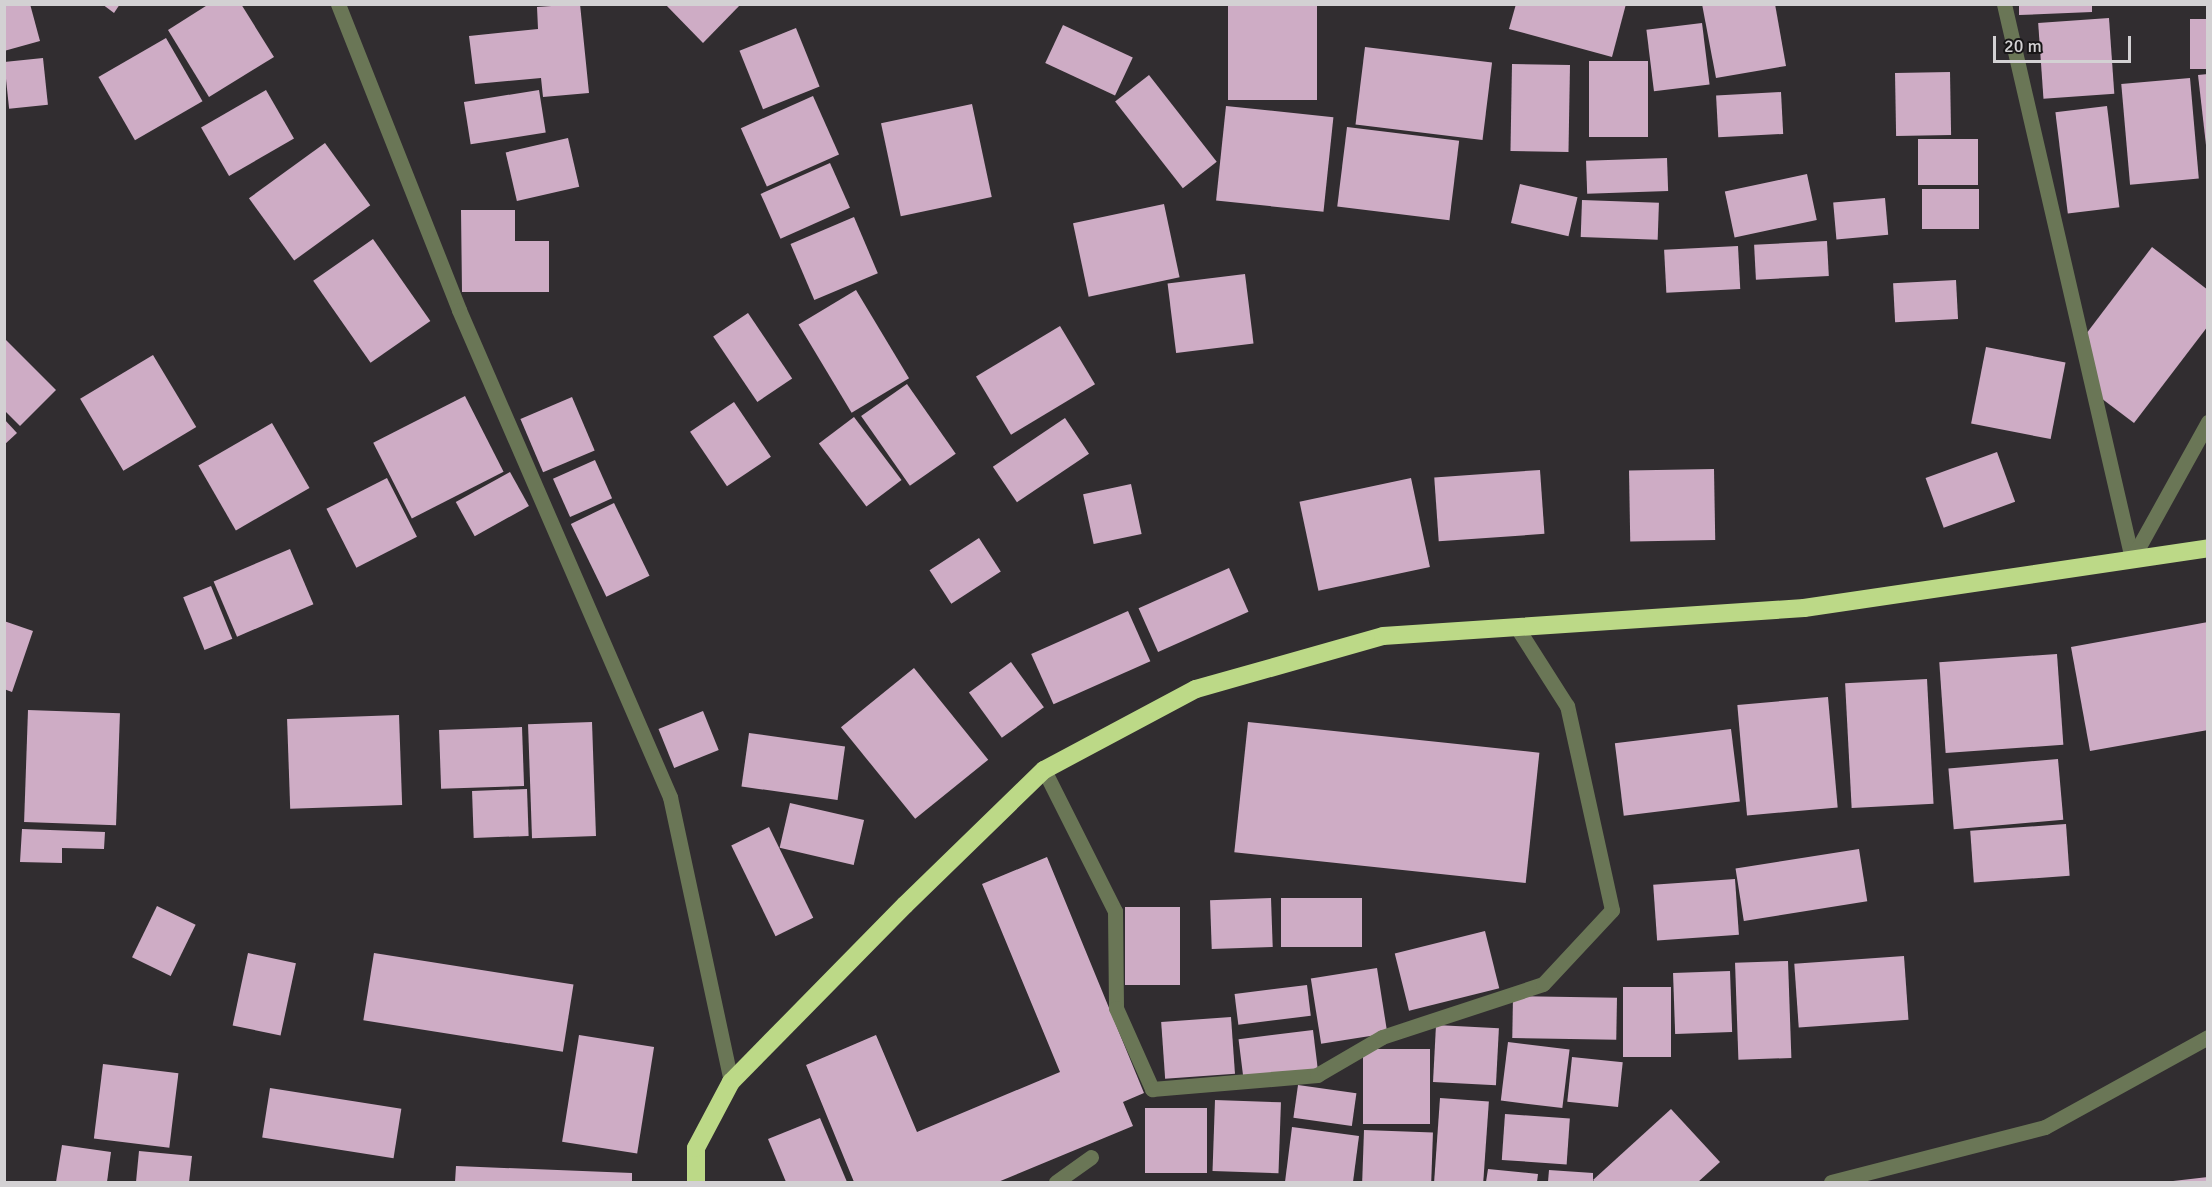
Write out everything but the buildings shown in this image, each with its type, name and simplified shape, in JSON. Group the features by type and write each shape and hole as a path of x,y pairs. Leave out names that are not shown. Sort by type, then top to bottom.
{"highway":[{"path":"696,1182 696,1148 731,1082 1044,770 1196,689 1383,636 1804,608 2208,548"}],"street":[{"path":"338,4 459,310 670,797 731,1082"},
{"path":"2004,4 2132,559"},
{"path":"2132,559 2208,422"},
{"path":"1044,770 1115,911 1116,1008 1152,1089 1317,1075 1382,1037 1543,984 1612,910 1567,706 1516,626"},
{"path":"1831,1182 2045,1127 2208,1037"},
{"path":"1056,1182 1091,1157"}]}
